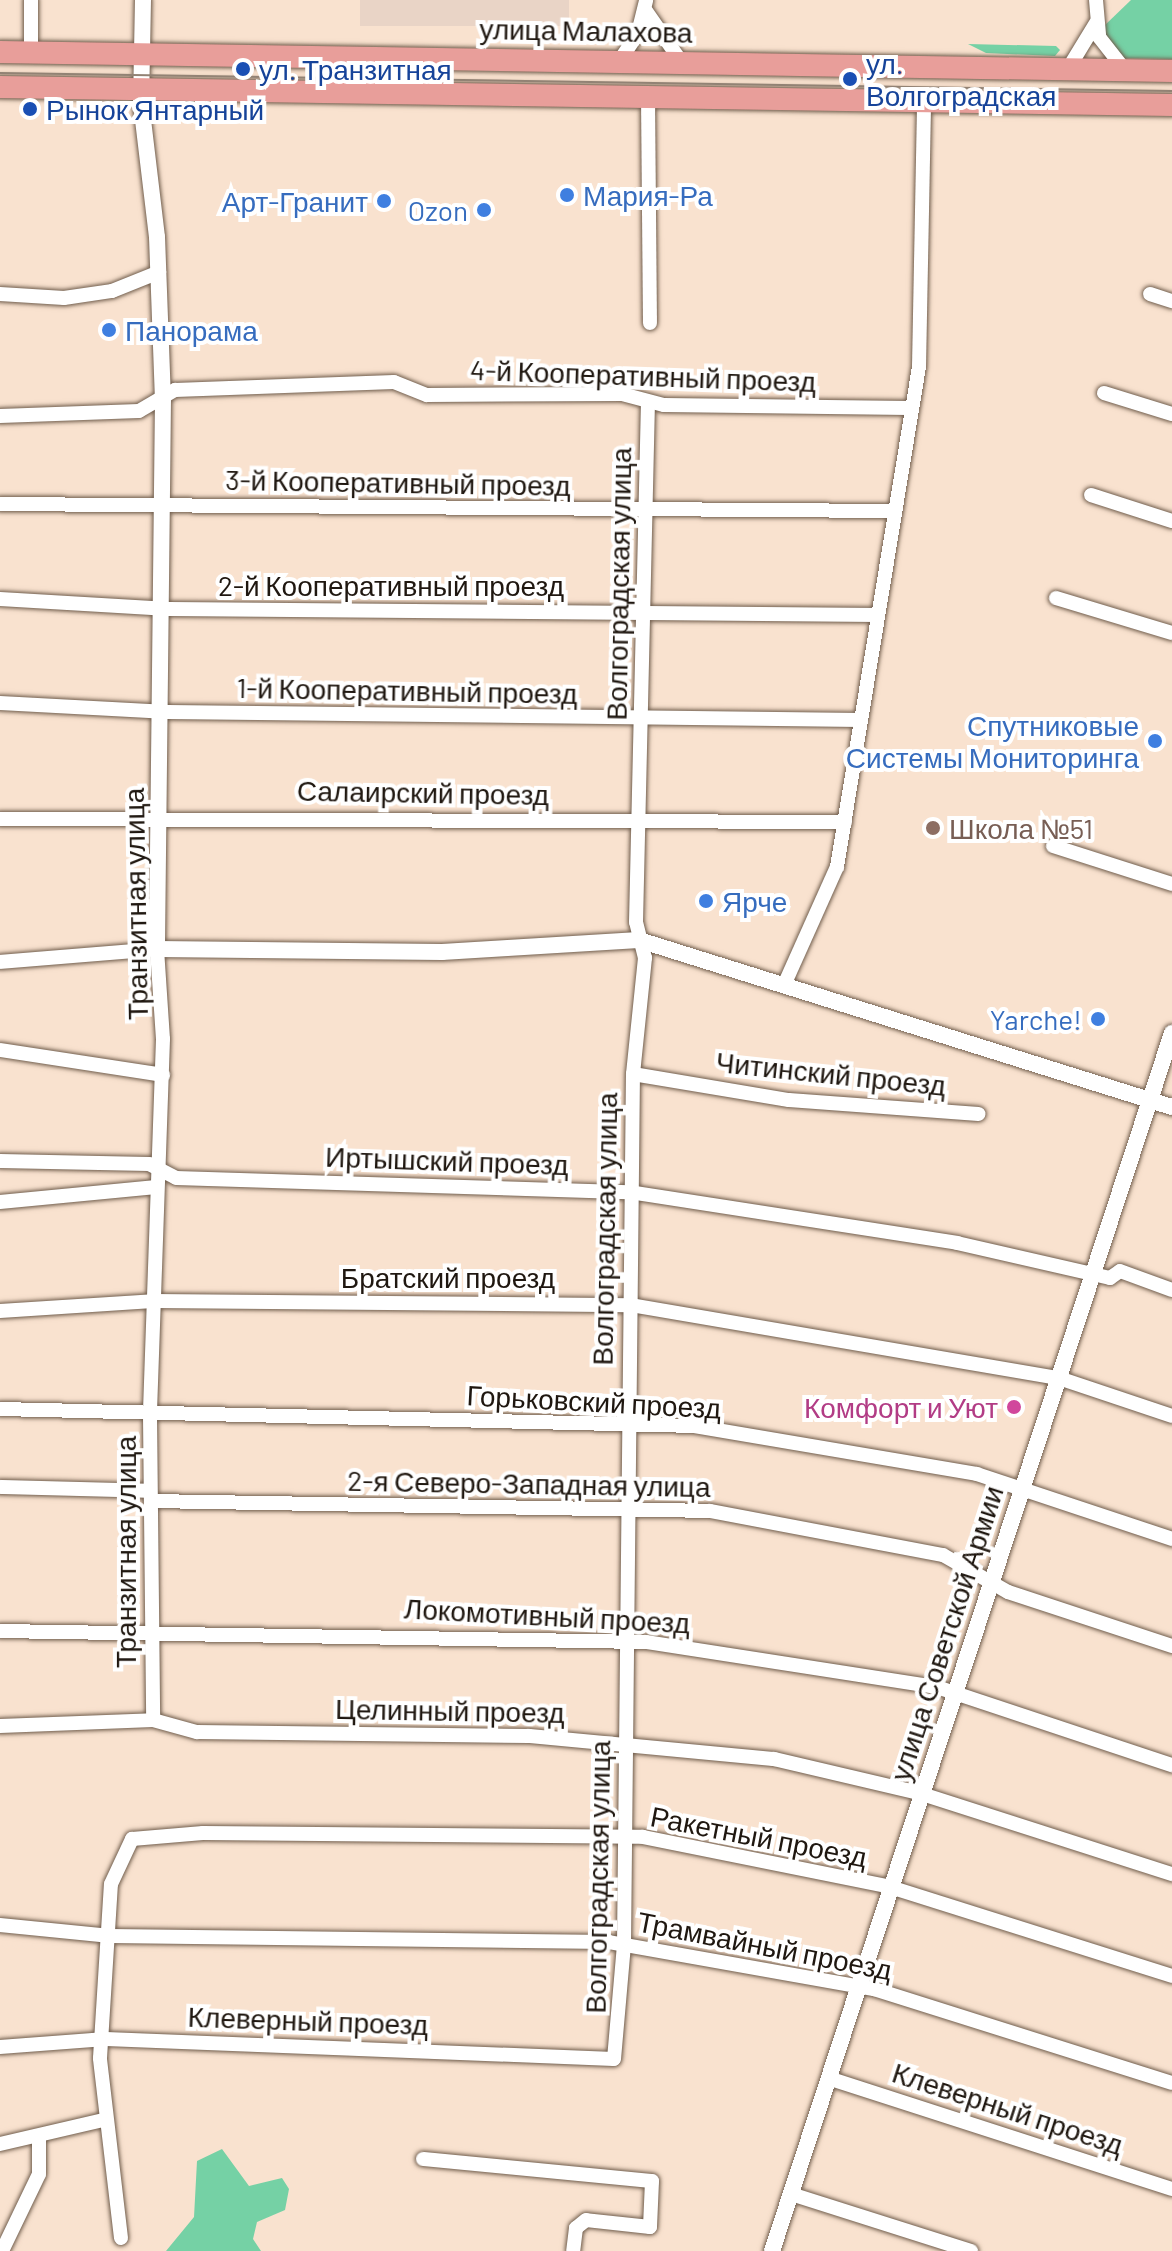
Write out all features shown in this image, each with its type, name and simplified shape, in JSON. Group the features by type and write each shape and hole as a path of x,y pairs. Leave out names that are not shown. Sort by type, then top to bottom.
{"main road":[{"name":"улица Малахова","path":"0,52 680,60 1172,71"},
{"path":"0,87 1172,105"}],"street":[{"path":"31,0 31,52"},
{"name":"Транзитная улица","path":"143,0 141,88 159,272 163,399 157,949 163,1075 150,1416 153,1720"},
{"path":"1096,0 1096,23 1104,49 1125,70"},
{"path":"620,60 646,6"},
{"path":"646,6 680,60"},
{"path":"1068,69 1096,23"},
{"path":"648,97 650,323"},
{"path":"785,983 833,877 845,822 878,615 921,333 924,101"},
{"path":"0,294 64,298 112,291 159,272"},
{"path":"1150,294 1172,301"},
{"name":"4-й Кооперативный проезд","path":"0,416 139,411 175,390 394,382 427,395 622,394 648,402 909,408"},
{"path":"1104,393 1172,414"},
{"name":"Волгоградская улица","path":"614,2059 624,1945 628,1641 626,1422 631,1305 629,1192 633,1074 645,958 639,940 638,820 648,402"},
{"path":"1091,495 1172,521"},
{"name":"3-й Кооперативный проезд","path":"0,504 892,511"},
{"path":"1056,598 1172,633"},
{"name":"2-й Кооперативный проезд","path":"0,599 161,609 878,615"},
{"name":"1-й Кооперативный проезд","path":"0,703 160,711 861,720"},
{"name":"Салаирский проезд","path":"0,819 159,816 845,822"},
{"path":"1053,846 1172,884"},
{"path":"0,962 157,949 442,952 639,940 785,983 1172,1107"},
{"name":"улица Советской Армии","path":"772,2251 919,1793 1172,1033"},
{"path":"0,1050 163,1075"},
{"name":"Читинский проезд","path":"633,1074 789,1100 978,1114"},
{"name":"Иртышский проезд","path":"0,1161 57,1157 149,1164 157,1180"},
{"name":"Иртышский проезд","path":"0,1202 157,1180 629,1192 781,1212 1110,1278 1120,1271 1172,1290"},
{"name":"Братский проезд","path":"0,1311 153,1301 631,1305 1059,1378 1172,1416"},
{"name":"Горьковский проезд","path":"0,1409 150,1416 626,1422 694,1426 1022,1487 1172,1539"},
{"name":"2-я Северо-Западная улица","path":"0,1487 150,1496 626,1506 710,1511 943,1555 991,1584 1172,1646"},
{"name":"Локомотивный проезд","path":"0,1631 151,1628 628,1641 953,1692 1172,1765"},
{"name":"Целинный проезд","path":"0,1726 153,1720 197,1732 627,1742 774,1759 919,1793 1172,1874"},
{"name":"Ракетный проезд","path":"110,1936 111,1884 132,1839 203,1833 625,1839 890,1887 1172,1976"},
{"name":"Трамвайный проезд","path":"0,1925 110,1936 624,1945 859,1986 1172,2083"},
{"path":"110,1936 103,2120 121,2238"},
{"name":"Клеверный проезд","path":"0,2047 106,2039 614,2059"},
{"name":"Клеверный проезд","path":"828,2078 1172,2189"},
{"path":"0,2144 103,2120"},
{"path":"2,2251 39,2174 39,2136"},
{"path":"423,2159 648,2178 650,2227 586,2220 576,2228 573,2251"},
{"path":"791,2194 971,2251"}],"shaded area":[{"path":"360,0 569,0 569,26 360,26"}],"green space":[{"path":"1131,0 1172,0 1172,59 1122,58 1107,45 1104,26"},
{"path":"968,44 1056,46 1060,50 1055,56 986,53"},
{"path":"222,2149 249,2186 282,2178 289,2189 285,2210 257,2222 253,2239 261,2251 166,2251 194,2217 197,2161"}],"tram line":[{"path":"0,73 1172,91"}],"place":[{"name":"ул. Транзитная","path":"243,69"},
{"name":"ул. Волгоградская","path":"850,79"},
{"name":"Рынок Янтарный","path":"30,109"},
{"name":"Мария-Ра","path":"567,195"},
{"name":"Арт-Гранит","path":"384,201"},
{"name":"Ozon","path":"484,210"},
{"name":"Панорама","path":"109,330"},
{"name":"Спутниковые Системы Мониторинга","path":"1155,741"},
{"name":"Школа №51","path":"933,828"},
{"name":"Ярче","path":"706,901"},
{"name":"Yarche!","path":"1098,1019"},
{"name":"Комфорт и Уют","path":"1014,1407"}]}
